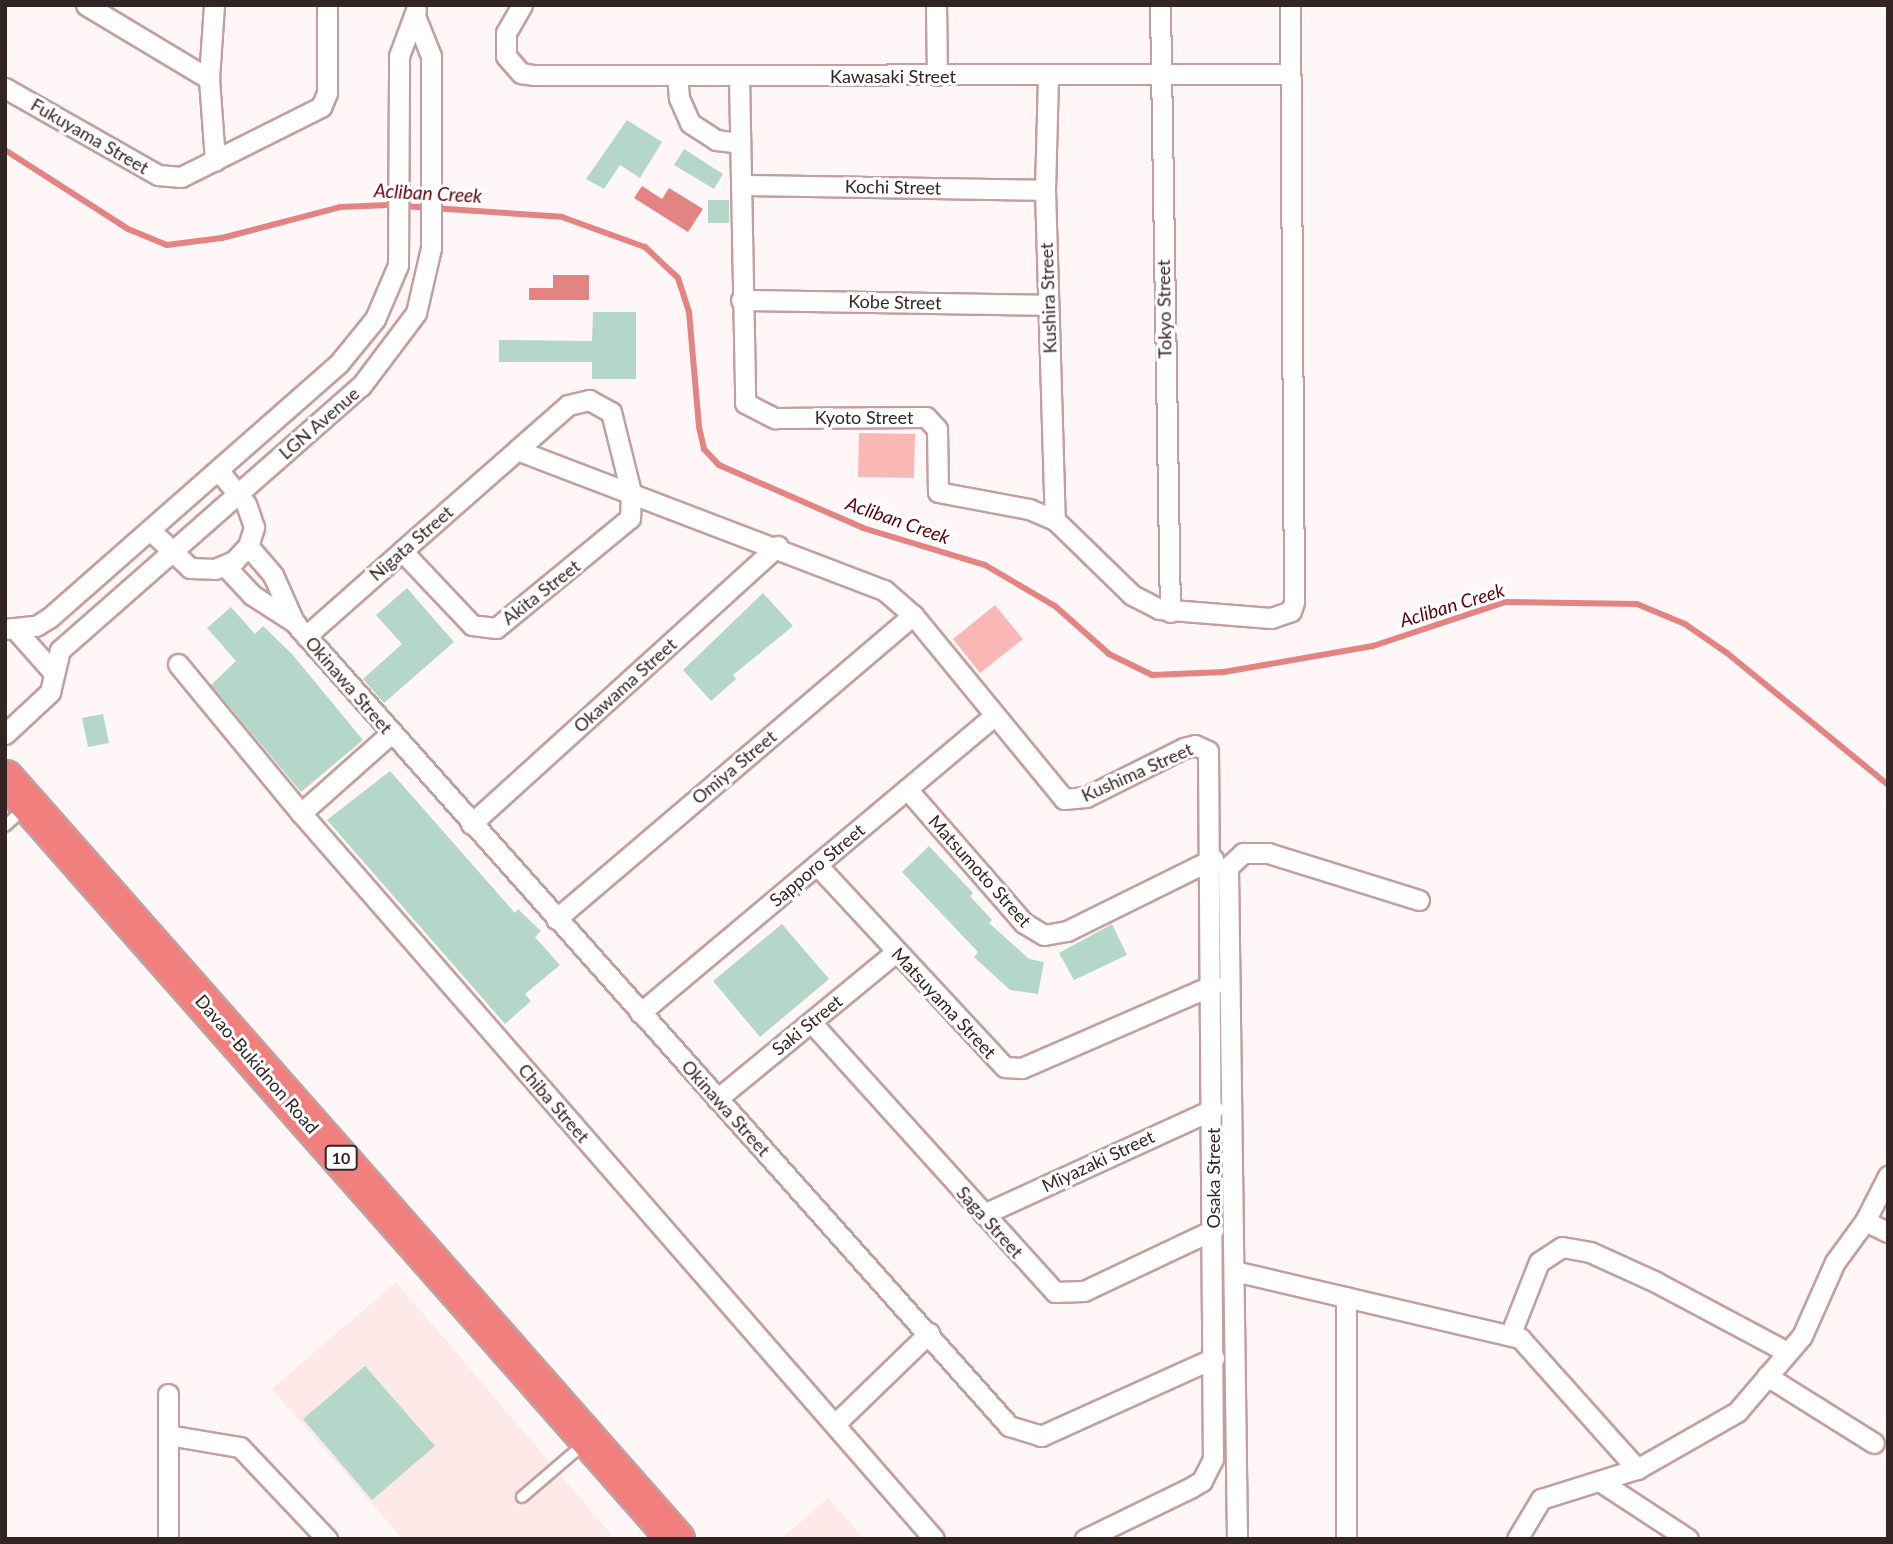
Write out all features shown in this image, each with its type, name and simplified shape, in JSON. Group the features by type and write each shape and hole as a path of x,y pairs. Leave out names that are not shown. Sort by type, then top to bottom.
{"highway":[{"name":"Davao-Bukidnon Road","path":"5,778 17,816 588,1439 676,1539"}],"street":[{"path":"86,5 209,79"},
{"path":"214,5 209,79 215,161"},
{"name":"Fukuyama Street","path":"5,88 158,175 181,177 314,112 325,101 327,5"},
{"name":"Kawasaki Street","path":"522,5 506,33 506,56 520,73 534,75 1290,74"},
{"path":"936,5 937,75"},
{"name":"Tokyo Street","path":"1160,5 1170,612"},
{"path":"1290,5 1290,74"},
{"name":"LGN Avenue","path":"10,628 49,618 326,374 375,319 395,279 399,248 399,56 416,11"},
{"name":"LGN Avenue","path":"5,734 45,699 60,650 348,398 390,353 426,288 431,248 431,56 416,11"},
{"name":"Kyoto Street","path":"739,76 741,396 754,411 775,418 926,417 937,429 938,492 1029,509 1055,520 1132,595 1170,612 1271,618 1291,611 1290,74"},
{"path":"677,75 679,98 690,123 716,140 740,143"},
{"name":"Kushira Street","path":"1048,76 1045,190 1055,520"},
{"name":"Kochi Street","path":"741,185 1045,190"},
{"path":"395,279 426,288"},
{"name":"Kobe Street","path":"741,300 1048,304"},
{"path":"326,374 348,398"},
{"name":"Nigata Street","path":"300,629 402,551 568,405 598,402 616,420 631,492"},
{"path":"517,450 864,579 913,615 994,716"},
{"path":"150,530 170,553 190,568 226,567 248,546 254,527 239,493 218,470"},
{"name":"Akita Street","path":"402,551 472,625 496,628 624,527 631,492"},
{"path":"248,546 273,575 300,629"},
{"name":"Okawama Street","path":"471,824 778,546"},
{"path":"226,567 252,595 300,629"},
{"name":"Omiya Street","path":"556,919 913,615"},
{"path":"10,628 52,672"},
{"name":"Okinawa Street","path":"300,629 1009,1426 1029,1437 1054,1432 1214,1358"},
{"name":"Chiba Street","path":"178,664 301,813 934,1539"},
{"name":"Sapporo Street","path":"640,1013 994,716"},
{"name":"Kushima Street","path":"994,716 1058,794 1072,800 1184,748 1203,746"},
{"path":"301,813 391,733"},
{"name":"Osaka Street","path":"1085,1539 1190,1488 1208,1472 1214,1358 1213,859 1212,768 1203,746"},
{"name":"Matsumoto Street","path":"907,789 1024,923 1044,935 1067,932 1213,859"},
{"path":"1237,1539 1228,867 1243,853 1268,853 1419,900"},
{"name":"Matsuyama Street","path":"817,865 997,1061 1013,1069 1213,985"},
{"name":"Saki Street","path":"718,1099 896,951"},
{"name":"Saga Street","path":"811,1022 1047,1285 1063,1295 1084,1291 1213,1230"},
{"name":"Miyazaki Street","path":"984,1214 1213,1108"},
{"path":"1517,1539 1541,1499 1637,1469 1737,1412 1802,1336 1835,1262 1865,1221 1888,1176"},
{"path":"1865,1221 1888,1232"},
{"path":"1511,1333 1539,1262 1562,1247 1590,1252 1656,1282 1787,1352"},
{"path":"1234,1271 1511,1333 1637,1469"},
{"path":"1346,1297 1346,1539"},
{"path":"835,1424 929,1333"},
{"path":"1767,1376 1874,1443"},
{"path":"168,1394 168,1539"},
{"path":"168,1435 240,1447 327,1539"},
{"path":"1601,1482 1688,1539"}],"lane":[{"path":"522,1497 588,1439"}],"shaded area":[{"path":"642,186 662,199 669,188 703,209 688,232 634,198"},
{"path":"553,275 589,275 589,300 529,300 529,288 553,288"},
{"path":"859,433 915,434 914,478 858,477"},
{"path":"995,605 1023,639 980,673 953,639"},
{"path":"396,1282 615,1539 403,1539 272,1389"},
{"path":"828,1498 864,1539 781,1539"}],"building":[{"path":"627,120 662,142 640,178 620,165 604,189 586,179"},
{"path":"684,149 723,174 714,189 674,165"},
{"path":"708,200 729,200 729,223 708,223"},
{"path":"593,312 636,312 636,379 592,379 592,362 499,362 499,340 592,341"},
{"path":"407,588 454,642 384,703 363,679 402,644 376,615"},
{"path":"763,593 793,626 733,675 736,679 711,701 683,670"},
{"path":"231,607 255,634 263,626 292,654 363,740 301,792 211,685 236,661 207,628"},
{"path":"103,714 109,743 88,747 82,718"},
{"path":"390,771 515,913 518,909 541,931 535,937 560,965 525,994 531,1001 505,1024 327,820"},
{"path":"929,846 973,893 970,896 992,920 989,923 1029,959 1044,962 1038,994 1010,990 974,957 978,952 902,872"},
{"path":"782,924 829,979 760,1037 713,981"},
{"path":"1112,924 1127,955 1074,980 1059,953"},
{"path":"365,1366 435,1446 372,1500 303,1419"}],"waterway":[{"name":"Acliban Creek","path":"5,150 128,229 167,245 222,238 340,207 388,205 562,217 645,247 678,278 689,312 699,427 704,449 719,465 863,528 985,565 1055,606 1109,654 1152,675 1224,672 1373,646 1505,602 1637,604 1685,624 1727,653 1888,785"}]}
